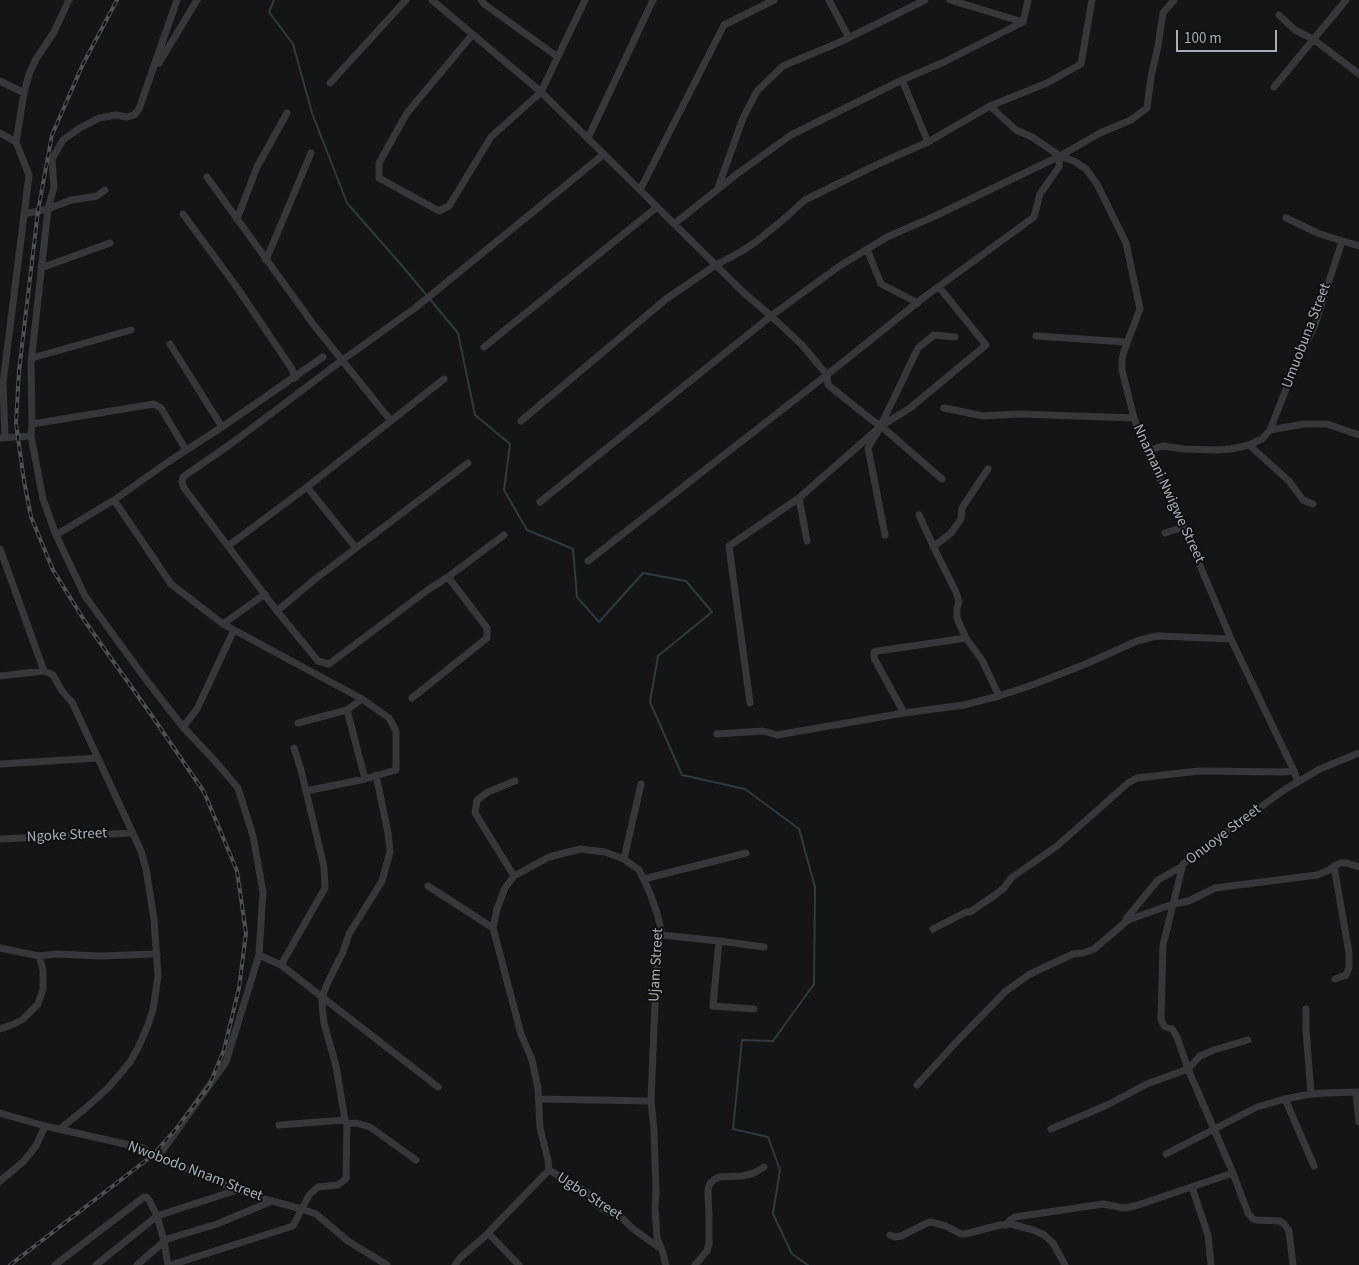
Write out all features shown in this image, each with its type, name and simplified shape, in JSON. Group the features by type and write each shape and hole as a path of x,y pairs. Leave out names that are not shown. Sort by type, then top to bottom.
{"street":[{"path":"31,436 2,437 3,383 29,175 16,142 24,93 36,59 54,32 69,0"},
{"path":"158,1157 226,1062 259,955 264,892 253,836 238,788 183,727 85,596 56,535 42,498 31,436 32,358 48,209 54,187 52,159 63,140 80,128 99,118 116,115 134,115 139,109 177,0"},
{"path":"150,76 197,0"},
{"path":"330,83 406,0"},
{"path":"432,0 541,92 716,265 802,345 827,375 828,385 881,426 942,479"},
{"path":"482,0 484,4 558,57"},
{"path":"588,138 653,0"},
{"path":"640,190 724,25 774,0"},
{"path":"829,0 849,38"},
{"path":"718,189 742,118 757,91 783,66 849,38 925,0"},
{"path":"950,0 1023,22"},
{"path":"1023,22 1028,0"},
{"path":"521,421 666,300 716,265 757,241 805,200 928,142 990,106 1047,83 1081,64 1092,0"},
{"path":"540,502 770,316 838,267 887,238 1060,156 1100,133 1131,120 1147,108 1163,13 1174,0"},
{"path":"1274,87 1346,0"},
{"path":"472,34 407,112 379,163 379,178 439,211 449,206 491,137 541,92 583,1"},
{"path":"1279,15 1295,30 1313,39 1359,74"},
{"path":"674,224 792,135 1023,22"},
{"path":"902,80 928,142"},
{"path":"0,81 24,93"},
{"name":"Nnamani Nwigwe Street","path":"990,106 1016,130 1032,137 1060,156 1074,161 1086,169 1097,184 1126,243 1140,308 1122,360 1122,370 1134,418 1150,460 1204,572 1231,639 1298,782"},
{"path":"237,220 257,167 287,113"},
{"path":"0,133 16,142"},
{"path":"266,260 311,153"},
{"path":"504,535 329,664 318,661 277,611 184,488 182,482 183,477 415,308 604,154"},
{"path":"588,561 938,287 1034,217 1040,194 1059,167 1060,156"},
{"path":"207,177 313,324 391,421"},
{"path":"24,214 48,209 71,200 97,196 105,190"},
{"path":"484,347 657,207"},
{"path":"183,214 241,293 292,369 295,378"},
{"path":"1286,218 1320,234 1359,246"},
{"name":"Umuobuna Street","path":"1270,430 1294,366 1315,325 1342,241"},
{"path":"41,268 110,243"},
{"path":"867,249 881,284 918,303"},
{"path":"750,703 728,546 799,498 881,426 910,408 986,345 938,287"},
{"path":"0,325 9,325"},
{"path":"32,358 131,330"},
{"path":"885,535 868,448 881,426 918,348 934,335 955,337"},
{"path":"1036,336 1127,342"},
{"path":"170,344 222,428"},
{"path":"56,535 114,500 186,450 222,428 323,357"},
{"path":"228,546 307,487 444,379"},
{"path":"32,424 154,404 161,408 186,450"},
{"path":"944,408 983,416 1019,414 1134,418"},
{"path":"1146,451 1162,446 1184,449 1231,449 1249,445 1262,439 1270,430 1304,424 1327,424 1359,435"},
{"path":"1249,445 1289,481 1303,500 1313,504"},
{"path":"277,611 314,580 468,463"},
{"path":"933,547 951,533 961,519 962,508 988,469"},
{"path":"307,487 356,548"},
{"path":"799,498 807,541"},
{"path":"114,500 171,584 223,624 362,699 389,718 396,731 396,770 306,791"},
{"path":"919,515 956,592 959,602 957,618 966,638 982,660 999,696"},
{"path":"1165,533 1183,527"},
{"path":"0,549 44,671"},
{"path":"412,698 487,638 487,628 448,577"},
{"path":"223,624 265,594"},
{"path":"183,727 197,709 234,630"},
{"path":"717,734 763,731 777,735 904,713 964,705 1035,684 1137,641 1152,637 1231,639"},
{"path":"904,713 874,658 874,652 966,638"},
{"path":"0,676 44,671 53,675 62,691 72,702 134,832 146,869 154,919 158,976 153,1010 148,1026 130,1062 87,1108 60,1129"},
{"path":"298,723 347,710 362,699"},
{"path":"347,710 364,779"},
{"path":"281,965 325,888 324,867 294,748"},
{"name":"Onuoye Street","path":"1293,1265 1289,1232 1284,1224 1280,1221 1253,1219 1248,1213 1177,1037 1172,1029 1165,1027 1161,1018 1163,945 1183,864 1284,790 1320,769 1359,753"},
{"path":"0,764 98,758"},
{"path":"933,929 966,912 970,912 995,895 1004,888 1011,878 1057,846 1128,782 1137,778 1199,771 1294,771"},
{"path":"173,1265 293,1226 296,1224 307,1197 318,1188 338,1185 346,1179 346,1122 336,1066 324,1023 322,997 350,934 382,881 390,852 376,775"},
{"path":"515,782 488,792 477,800 475,812 514,876 506,888 497,909 493,928 521,1034 532,1060 538,1088 540,1128 549,1170"},
{"path":"624,858 641,784"},
{"name":"Ngoke Street","path":"0,839 134,832"},
{"name":"Ujam Street","path":"514,876 549,857 580,849 605,852 624,858 639,870 650,892 661,929 656,978 651,1101 654,1130 657,1238 666,1265"},
{"path":"644,879 746,853"},
{"path":"917,1085 1006,991 1030,974 1073,954 1084,953 1094,949 1128,920 1173,904 1189,901 1214,888 1318,874 1340,863 1359,867"},
{"path":"1334,866 1349,953 1349,968 1346,975 1335,979"},
{"path":"1117,929 1158,880 1181,867"},
{"path":"428,886 493,928"},
{"path":"661,935 764,947"},
{"path":"720,941 713,1006 754,1009"},
{"path":"0,948 39,956 56,954 99,956 157,954"},
{"path":"259,955 281,965 438,1087"},
{"path":"0,1029 23,1019 38,1004 43,989 43,970 39,956"},
{"path":"1306,1009 1311,1094"},
{"path":"1051,1129 1108,1105 1147,1084 1188,1068 1200,1056 1248,1040"},
{"path":"1166,1154 1257,1108 1285,1099 1311,1094 1358,1093 1359,1122"},
{"path":"539,1099 651,1101"},
{"path":"1285,1099 1314,1166"},
{"name":"Nwobodo Nnam Street","path":"0,1113 45,1126 143,1148 158,1157 237,1190 316,1214 348,1241 387,1265"},
{"path":"279,1125 356,1123 370,1127 416,1160"},
{"path":"2,1179 23,1162 36,1146 45,1126"},
{"path":"695,1265 704,1256 709,1244 708,1189 710,1183 720,1177 742,1176 754,1173 764,1167"},
{"name":"Ugbo Street","path":"454,1265 549,1170 588,1193 592,1201 623,1219 662,1250"},
{"path":"1006,1224 1015,1217 1103,1204 1124,1208 1134,1206 1233,1173"},
{"path":"1192,1187 1208,1235 1211,1265"},
{"path":"96,1265 157,1216 237,1190"},
{"path":"55,1265 144,1197 148,1199 157,1216 168,1265"},
{"path":"137,1265 170,1238 217,1224 272,1201"},
{"path":"890,1235 895,1237 901,1236 927,1222 946,1226 961,1234 1011,1224 1044,1235 1052,1243 1065,1265"},
{"path":"488,1233 519,1265"}],"waterway":[{"path":"274,0 269,12 293,44 312,113 347,203 458,333 475,415 510,444 504,490 527,530 573,549 577,597 599,622 643,573 686,581 712,612 658,656 650,702 682,775 745,789 799,829 815,887 814,984 773,1041 742,1040 733,1129 768,1137 780,1170 773,1214 792,1254 808,1265"}],"railway":[{"path":"10,1265 153,1155 209,1086 224,1050 239,988 246,933 237,871 204,792 84,620 53,570 31,517 24,481 16,423 19,371 38,211 52,135 83,64 117,0"}]}
